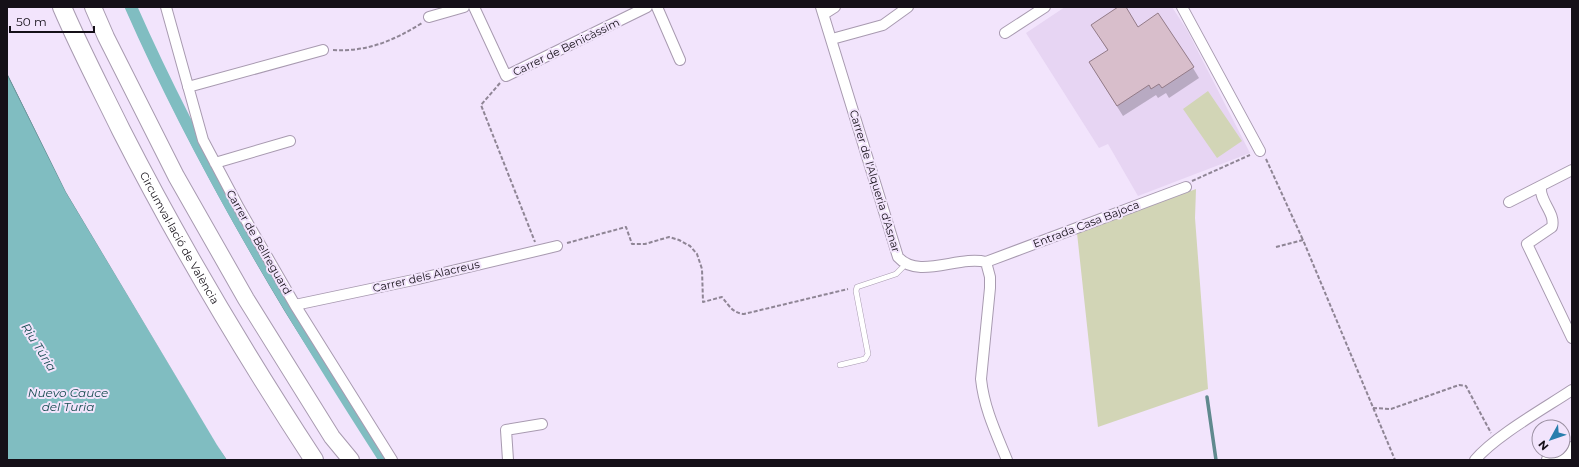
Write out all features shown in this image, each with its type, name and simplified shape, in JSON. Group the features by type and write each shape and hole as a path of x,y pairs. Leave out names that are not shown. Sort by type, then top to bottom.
{"highway":[{"name":"Circumval·lació de València","path":"62,7 80,48 152,191 252,365 314,460"},
{"path":"93,7 106,37 176,176 246,299 278,353 332,437 344,460"},
{"path":"332,437 350,460"},
{"path":"1551,460 1572,451"}],"street":[{"name":"Carrer de Bellreguard","path":"166,7 203,140 295,305 392,460"},
{"path":"429,17 464,7"},
{"path":"474,7 506,76"},
{"name":"Carrer de Benicàssim","path":"506,76 647,7"},
{"path":"657,7 680,60"},
{"path":"823,10 836,7"},
{"path":"832,40 883,25 908,7"},
{"path":"1005,33 1045,7"},
{"path":"1182,7 1260,151"},
{"name":"Carrer de l'Alqueria d'Asnar","path":"823,10 898,257 909,266 921,267 963,262 986,262"},
{"path":"188,87 323,50"},
{"path":"215,163 290,141"},
{"path":"1509,202 1572,170"},
{"name":"Entrada Casa Bajoca","path":"986,262 1186,187"},
{"path":"1541,187 1540,192 1554,222 1552,227 1527,244 1572,338"},
{"name":"Carrer dels Alacreus","path":"295,305 418,279 557,246"},
{"path":"986,262 990,277 990,288 981,379 982,392 986,409 1007,460"},
{"path":"1475,460 1481,452 1496,441 1572,390"},
{"path":"508,460 506,430 542,424"}],"lane":[{"path":"840,365 864,359 868,354 856,291 857,287 896,274 906,264"}],"path":[{"path":"323,50 352,51 388,42 421,24 429,17"},
{"path":"506,76 482,105 538,250"},
{"path":"1186,187 1195,179 1260,151 1266,157 1303,240 1395,460"},
{"path":"557,246 626,227 632,244 645,244 668,237 679,240 690,246 697,254 702,269 703,302 722,297 737,314 744,314 857,287"},
{"path":"1276,247 1303,240"},
{"path":"1373,408 1391,409 1459,385 1466,386 1496,441"}],"shaded area":[{"path":"1065,7 1172,7 1187,30 1250,153 1138,196 1108,144 1099,148 1026,33"},
{"path":"1208,91 1242,141 1217,158 1183,109"},
{"path":"1196,189 1195,218 1208,389 1098,427 1077,233"}],"water":[{"path":"7,74 66,192 227,460 7,460"}],"pier":[{"path":"7,72 68,191 229,460 227,460 217,445 66,192"}],"building":[{"path":"1118,7 1126,7 1138,27 1158,13 1194,67 1162,88 1159,84 1151,89 1149,85 1117,106 1089,62 1108,50 1091,25"}],"waterway":[{"path":"127,7 182,123 243,236 286,310 382,460"},
{"path":"131,7 158,66 217,182 282,294 385,460"},
{"path":"1207,397 1216,460"}],"water label":[{"name":"Riu Túria","path":"39,347"},
{"name":"Nuevo Cauce del Turia","path":"68,399"}]}
